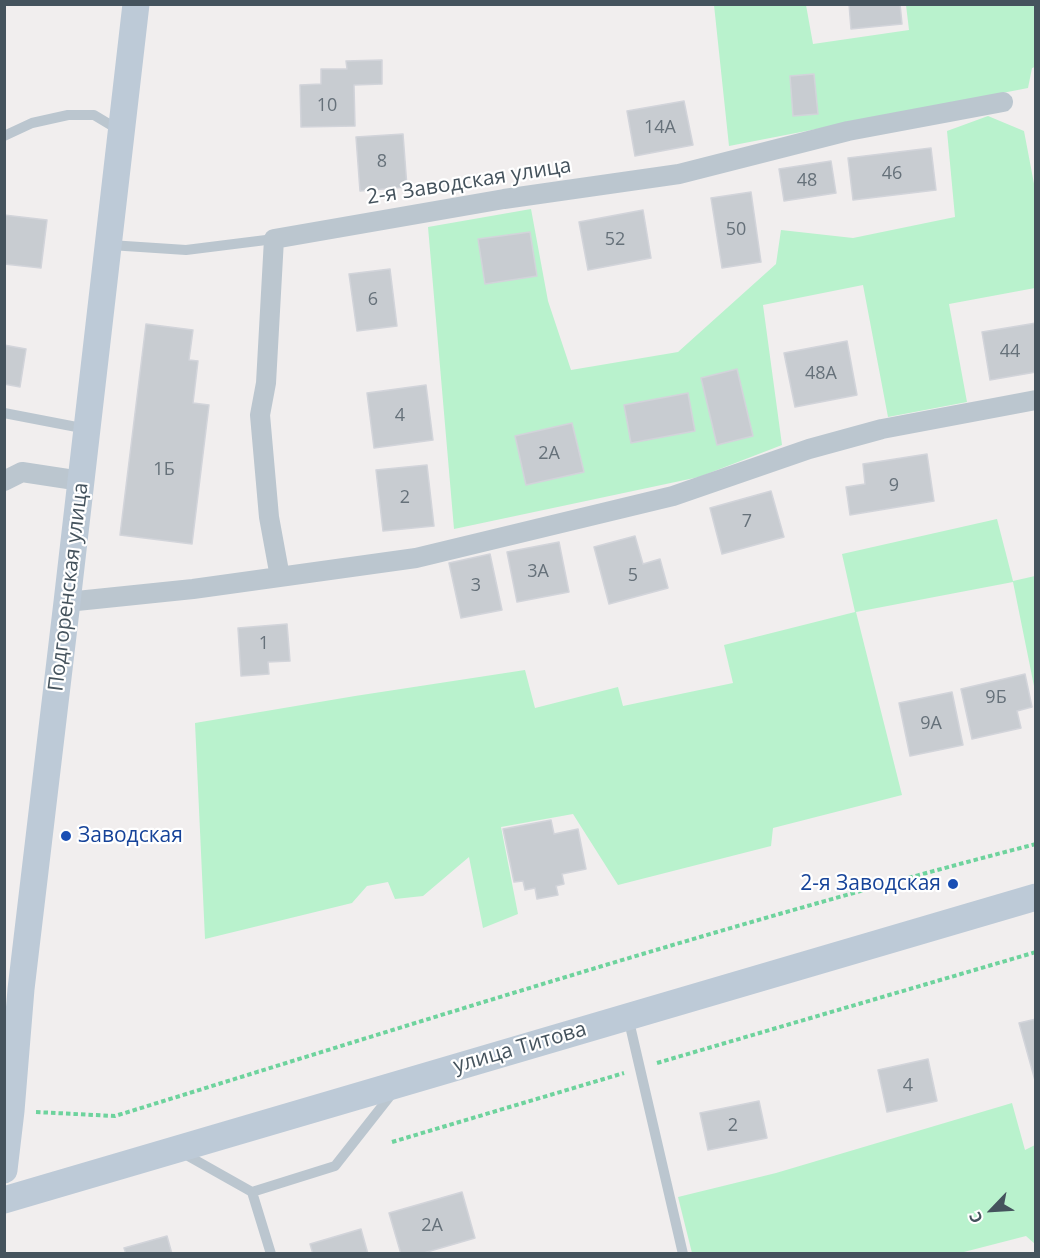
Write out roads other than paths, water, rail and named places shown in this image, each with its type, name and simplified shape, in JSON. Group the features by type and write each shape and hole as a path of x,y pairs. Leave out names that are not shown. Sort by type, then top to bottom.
{"street":[{"name":"Подгоренская улица","path":"4,1170 21,989 136,4"},
{"name":"2-я Заводская улица","path":"274,239 504,199 679,174 848,131 1003,102"},
{"path":"274,239 266,382 260,415 269,517 280,577"},
{"path":"67,602 194,589 416,558 673,496 810,448 882,429 1035,400"},
{"path":"4,481 22,472 81,481"},
{"name":"улица Титова","path":"4,1200 1035,897"}],"lane":[{"path":"4,136 32,123 68,115 94,115 122,132"},
{"path":"109,244 186,250 274,239"},
{"path":"4,413 87,430"},
{"path":"628,1016 683,1254"},
{"path":"252,1192 335,1166 401,1083"},
{"path":"176,1149 252,1192 271,1254"}],"place":[{"name":"Заводская","path":"66,836"},
{"name":"2-я Заводская","path":"953,884"}]}
